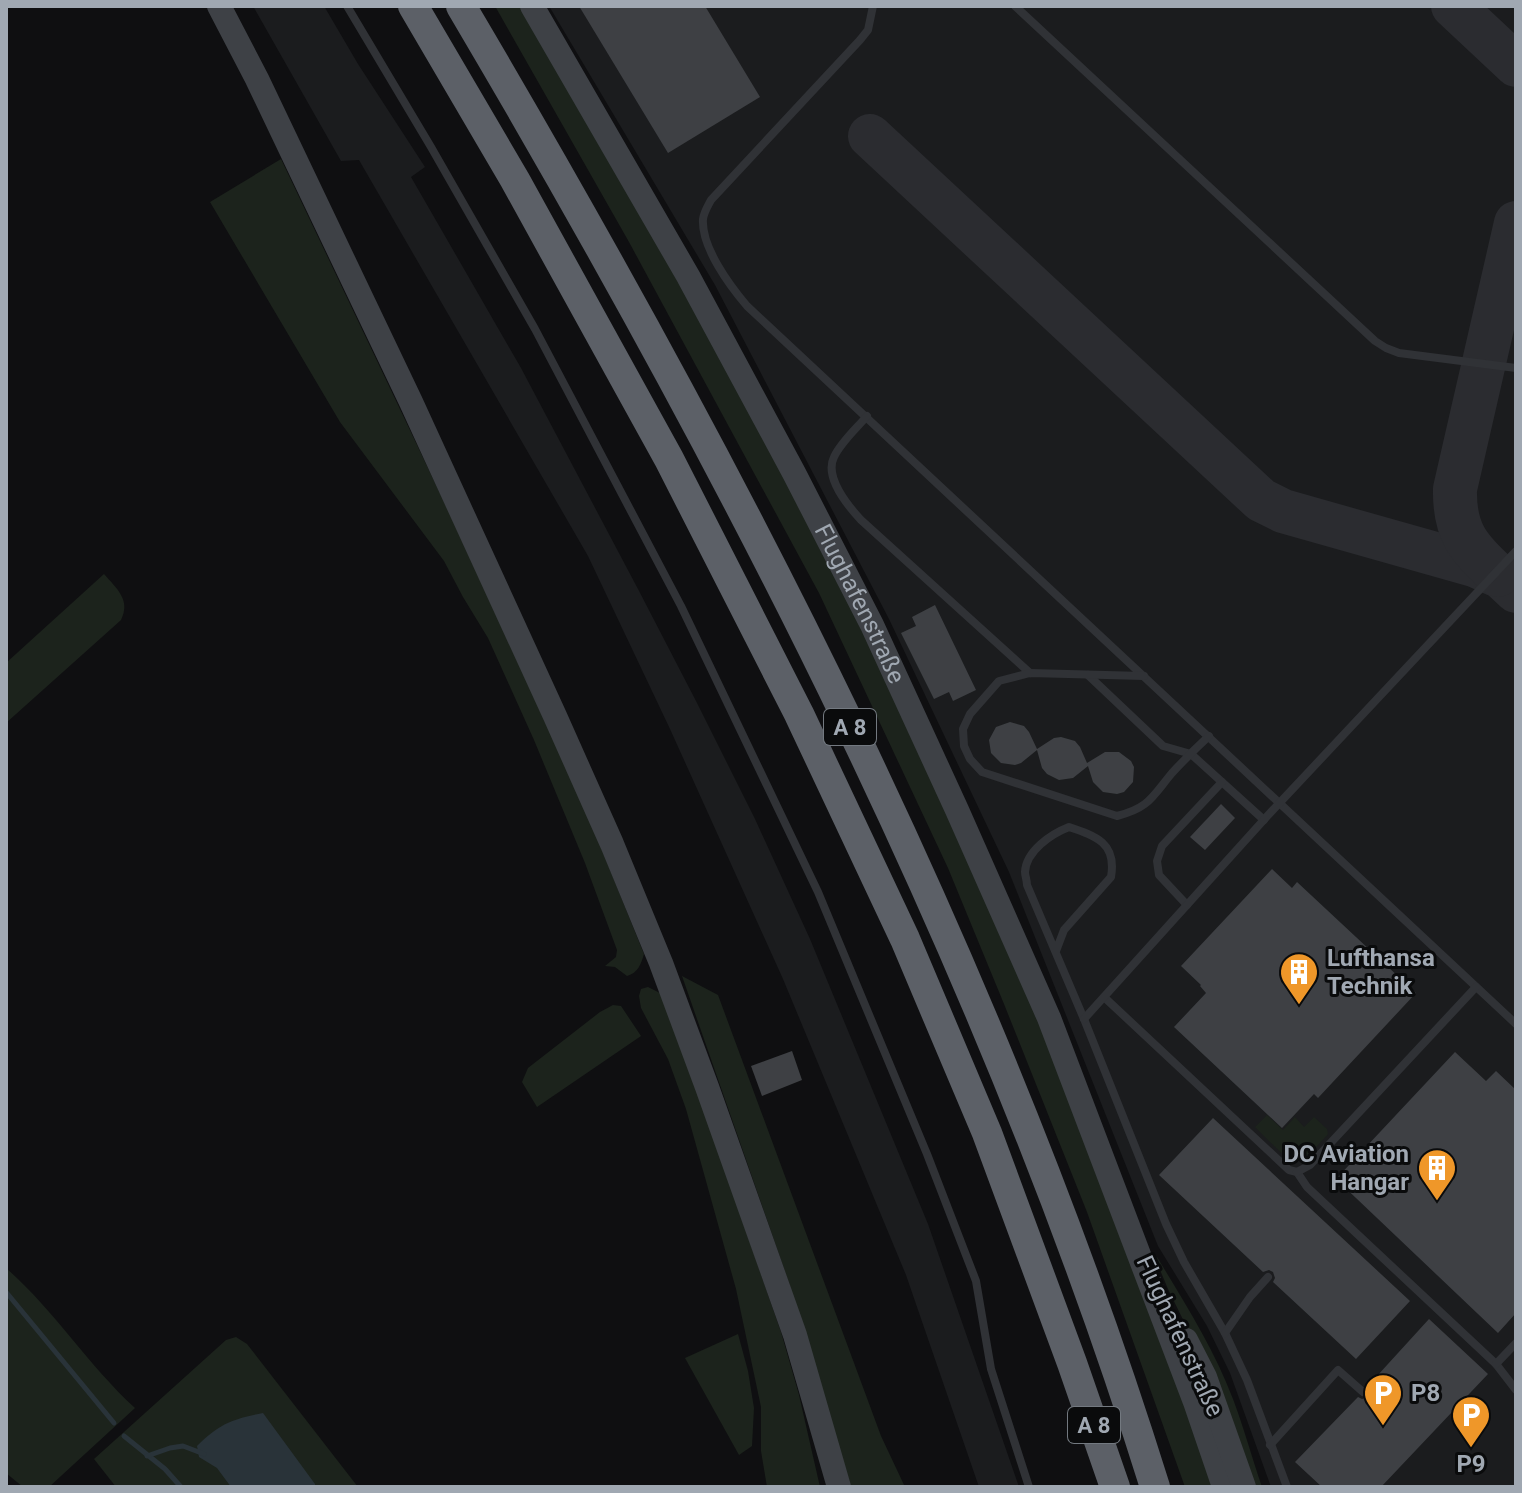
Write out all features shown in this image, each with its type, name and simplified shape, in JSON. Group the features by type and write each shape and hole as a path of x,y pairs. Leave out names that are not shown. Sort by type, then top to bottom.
{"highway":[{"name":"A 8","path":"413,6 530,207 669,459 799,714 905,939 987,1133 1115,1487"},
{"name":"A 8","path":"461,6 588,226 712,451 806,635 904,841 976,1003 1050,1187 1097,1311 1155,1487"}],"main road":[{"path":"219,6 411,402 612,844 661,963 795,1335 839,1487"},
{"name":"Flughafenstraße","path":"532,6 688,276 872,625 1049,1018 1195,1402 1224,1487"},
{"name":"Flughafenstraße","path":"1131,1231 1205,1377 1244,1487"}],"lane":[{"path":"347,6 535,329 681,606 818,892 976,1281 991,1369 1029,1487"},
{"path":"873,6 868,30 860,40 711,200 703,215 704,231 711,252 735,292 1516,1024"},
{"path":"1015,6 1375,341 1399,353 1516,368"},
{"path":"867,416 834,456 831,467 845,502 1030,673"},
{"path":"1084,1019 1264,820 1516,551"},
{"path":"1144,676 1030,673 999,681 970,714 963,729 964,746 970,759 982,772 1117,816 1134,812 1149,803 1209,736"},
{"path":"1087,674 1163,746 1191,754 1264,820"},
{"path":"1187,905 1159,875 1157,861 1162,846 1222,782"},
{"path":"1056,951 1064,930 1111,877 1113,866 1112,854 1104,843 1091,834 1069,827 1056,833 1028,860 1025,872 1027,885 1166,1224 1247,1380 1287,1487"},
{"path":"1297,1172 1310,1165 1476,987"},
{"path":"1104,997 1289,1170 1297,1172 1307,1187 1496,1364 1516,1390"},
{"path":"1225,1333 1268,1277"},
{"path":"1496,1364 1516,1343"},
{"path":"1270,1445 1338,1370 1363,1392"}],"shaded area":[{"path":"253,6 324,6 425,167 411,177 521,368 638,589 755,819 810,939 928,1224 1019,1487 979,1487 906,1275 783,979 588,556 359,160 341,161"},
{"path":"495,6 523,6 708,333 851,603 995,910 1087,1135 1214,1487 1185,1487 1087,1212 1004,1004 948,868 819,593 629,242"},
{"path":"549,6 1516,6 1516,1487 1271,1487 1230,1373 1207,1326 1158,1246 1009,872 889,619 715,285"},
{"path":"281,159 447,508 588,815 644,954 631,975 605,966 616,957 617,950 585,863 488,638 444,561 340,422 210,202"},
{"path":"104,574 123,601 121,620 6,723 6,663"},
{"path":"682,976 718,995 881,1436 905,1487 851,1487 789,1283"},
{"path":"648,987 662,994 781,1332 820,1487 767,1487 761,1451 761,1407 736,1289 686,1109 668,1059 641,1008 641,989"},
{"path":"613,1005 621,1006 641,1036 537,1107 522,1082 528,1068"},
{"path":"1267,1115 1283,1130 1295,1117 1304,1127 1314,1117 1327,1129 1328,1134 1306,1155 1291,1158 1255,1127"},
{"path":"1157,1257 1217,1362 1241,1421 1262,1487 1252,1487 1211,1377 1168,1289"},
{"path":"6,1268 135,1408 49,1487 23,1487 6,1473"},
{"path":"738,1334 754,1408 752,1446 739,1455 685,1358"},
{"path":"236,1337 247,1344 358,1487 116,1487 94,1459 226,1340"},
{"path":"263,1413 315,1487 231,1487 217,1468 199,1457 197,1446 220,1427"}],"building":[{"path":"579,6 705,6 760,97 668,153"},
{"path":"935,605 976,690 953,701 949,692 934,699 901,633 916,626 912,617"},
{"path":"1010,722 1024,726 1037,749 1054,738 1075,741 1087,763 1105,752 1119,752 1134,767 1133,782 1124,792 1103,792 1093,782 1088,766 1073,778 1059,780 1042,768 1037,750 1021,763 1001,763 991,753 989,740 996,727"},
{"path":"1221,804 1235,818 1205,850 1190,837"},
{"name":"Lufthansa Technik","path":"1272,869 1292,888 1297,882 1416,993 1318,1098 1314,1094 1282,1128 1174,1027 1206,993 1181,966"},
{"path":"792,1051 802,1080 762,1096 751,1066"},
{"name":"DC Aviation Hangar","path":"1455,1052 1486,1081 1496,1071 1516,1090 1516,1313 1498,1333 1336,1179"},
{"path":"1213,1118 1410,1301 1356,1359 1273,1282 1273,1272 1263,1272 1159,1175"},
{"name":"P8","path":"1429,1319 1488,1374 1381,1487 1322,1487 1295,1462 1358,1397 1368,1397 1367,1387"}],"waterway":[{"path":"6,1292 114,1423"},
{"path":"124,1436 165,1469 181,1487"},
{"path":"147,1456 183,1446 204,1454"}],"taxiway":[{"path":"1453,6 1516,65"},
{"path":"870,136 1261,500 1283,511 1474,565 1501,577 1516,591"},
{"path":"1498,575 1465,538 1457,516 1455,489 1516,223"}],"place":[{"name":"Lufthansa Technik","path":"1299,1006"},
{"name":"DC Aviation Hangar","path":"1437,1202"},
{"name":"P8","path":"1383,1427"},
{"name":"P9","path":"1471,1449"}]}
